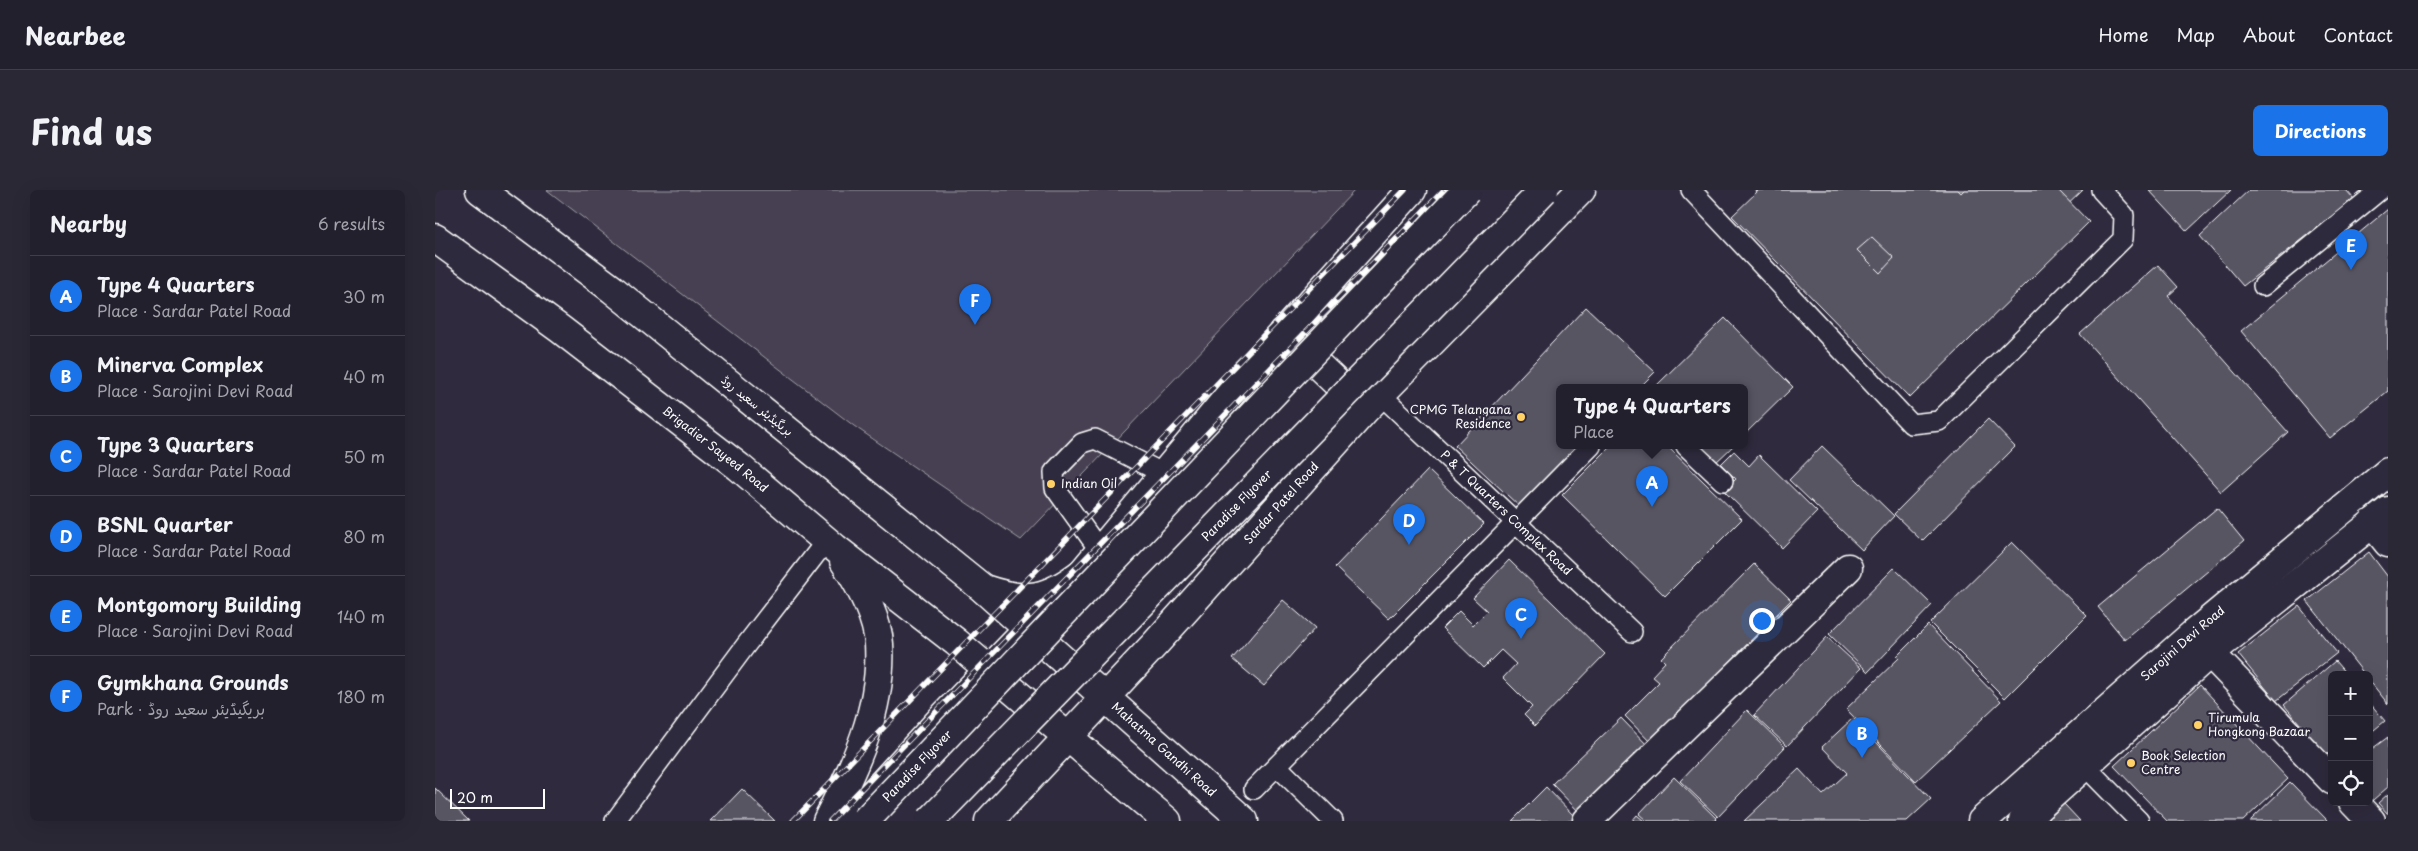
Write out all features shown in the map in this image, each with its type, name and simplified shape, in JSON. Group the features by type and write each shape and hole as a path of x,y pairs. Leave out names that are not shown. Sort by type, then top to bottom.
{"main road":[{"name":"بریگیڈیئر سعید روڈ","path":"480,190 612,289 981,587 1028,629"},
{"path":"848,821 989,669 1092,562 1283,332 1412,190"},
{"name":"Paradise Flyover","path":"865,821 1467,190"},
{"name":"Paradise Flyover","path":"930,821 1544,190"},
{"name":"Sardar Patel Road","path":"989,821 1105,697 1373,402 1581,190"},
{"name":"Brigadier Sayeed Road","path":"435,238 560,329 732,461 830,544 989,669 1068,736"},
{"path":"1283,332 1373,402"},
{"name":"Sarojini Devi Road","path":"1982,821 2193,634 2388,472"},
{"name":"Sarojini Devi Road","path":"2023,821 2084,764 2210,653 2383,526"},
{"path":"827,821 851,774 869,726 877,687 879,643 870,608 852,573 830,544"},
{"path":"981,587 1006,597 1034,597 1061,589 1092,562"},
{"path":"1587,821 1848,568"},
{"name":"Mahatma Gandhi Road","path":"1028,629 1244,821"},
{"path":"2210,653 2328,776"},
{"path":"1068,736 1167,821"},
{"path":"2357,806 2371,821"}],"lane":[{"path":"1693,191 1911,424 1939,421 2123,239 2124,215 2101,190"},
{"path":"2263,286 2380,190"},
{"name":"P & T Quarters Complex Road","path":"1373,402 1516,522 1632,632"},
{"path":"1092,562 1055,488 1054,472 1082,443 1095,439 1164,474"},
{"path":"1254,789 1588,449"},
{"path":"1689,449 1723,481"},
{"path":"615,821 746,645 830,544"},
{"path":"2084,764 2139,821"},
{"path":"1277,766 1333,821"}],"shaded area":[{"path":"547,190 1355,190 1021,540 854,426"}],"building":[{"path":"1755,190 2083,190 1911,355"},
{"path":"1759,190 1958,190 1961,193 1964,190 2058,190 2089,222 1910,398 1732,216","holes":["1872,237 1894,258 1880,273 1857,250"]},
{"path":"2149,190 2231,190 2187,231"},
{"path":"2249,190 2346,190 2354,199 2243,286 2200,236"},
{"path":"2388,209 2388,391 2330,438 2241,331"},
{"path":"2158,265 2178,287 2168,296 2288,432 2221,492 2080,334"},
{"name":"CPMG Telangana Residence","path":"1586,307 1655,372 1643,384 1556,384 1556,449 1580,449 1522,509 1455,446"},
{"path":"1725,318 1793,387 1748,431 1748,384 1658,384"},
{"path":"1988,419 2015,447 1922,541 1894,514"},
{"path":"1822,446 1894,516 1862,550 1789,480"},
{"path":"1608,449 1670,449 1742,519 1665,596 1562,495"},
{"path":"1696,449 1730,449 1712,466"},
{"path":"1734,451 1749,466 1759,455 1817,512 1782,548 1724,491 1736,479 1721,464"},
{"path":"1428,470 1484,524 1389,619 1335,567"},
{"path":"2217,508 2244,541 2125,640 2098,607"},
{"path":"2012,542 2087,616 2005,698 1930,623"},
{"path":"2369,552 2388,577 2388,704 2373,685 2373,671 2362,671 2307,601"},
{"path":"1509,560 1605,654 1535,726 1524,715 1532,707 1503,678 1516,664 1501,650 1483,668 1442,628 1459,611 1473,625 1487,611 1473,598"},
{"path":"1754,564 1791,600 1684,708 1653,745 1625,716 1659,682 1652,676 1665,662 1661,658"},
{"path":"1894,568 1932,605 1868,672 1829,634"},
{"path":"1283,600 1315,628 1264,686 1232,659"},
{"path":"2299,606 2337,653 2276,701 2238,654"},
{"path":"1928,625 2001,701 1916,781 1846,709 1899,658 1897,656"},
{"path":"1827,637 1861,668 1787,746 1754,715"},
{"path":"2335,661 2344,671 2328,671 2328,757 2284,705"},
{"name":"Tirumula Hongkong Bazaar","path":"2200,685 2288,779 2243,821 2167,821 2114,766"},
{"path":"2373,707 2385,721 2373,731"},
{"path":"1747,710 1785,747 1718,817 1680,781"},
{"path":"1621,718 1651,749 1582,815 1552,784"},
{"path":"1853,718 1931,799 1907,821 1744,821 1799,769 1823,795 1847,773 1822,747"},
{"path":"2388,737 2388,787 2373,800 2373,761 2373,748"},
{"path":"1674,777 1717,819 1715,821 1647,821 1639,814"},
{"path":"2290,782 2328,821 2250,821"},
{"path":"1546,787 1576,818 1573,821 1512,821"},
{"path":"435,788 469,821 435,821"},
{"path":"742,789 775,821 711,821"},
{"path":"2388,794 2388,814 2378,803"},
{"path":"2064,804 2080,821 2046,821"},
{"path":"1637,815 1644,821 1632,821"}],"railway":[{"path":"793,821 1405,190"},
{"path":"830,821 1444,190"}],"place":[{"name":"Montgomory Building","path":"2351,270"},
{"name":"Gymkhana Grounds","path":"975,325"},
{"name":"CPMG Telangana Residence","path":"1521,417"},
{"name":"Indian Oil","path":"1051,484"},
{"name":"Type 4 Quarters","path":"1652,507"},
{"name":"BSNL Quarter","path":"1409,545"},
{"name":"Type 3 Quarters","path":"1521,639"},
{"name":"Tirumula Hongkong Bazaar","path":"2198,725"},
{"name":"Minerva Complex","path":"1862,758"},
{"name":"Book Selection Centre","path":"2131,763"}]}
